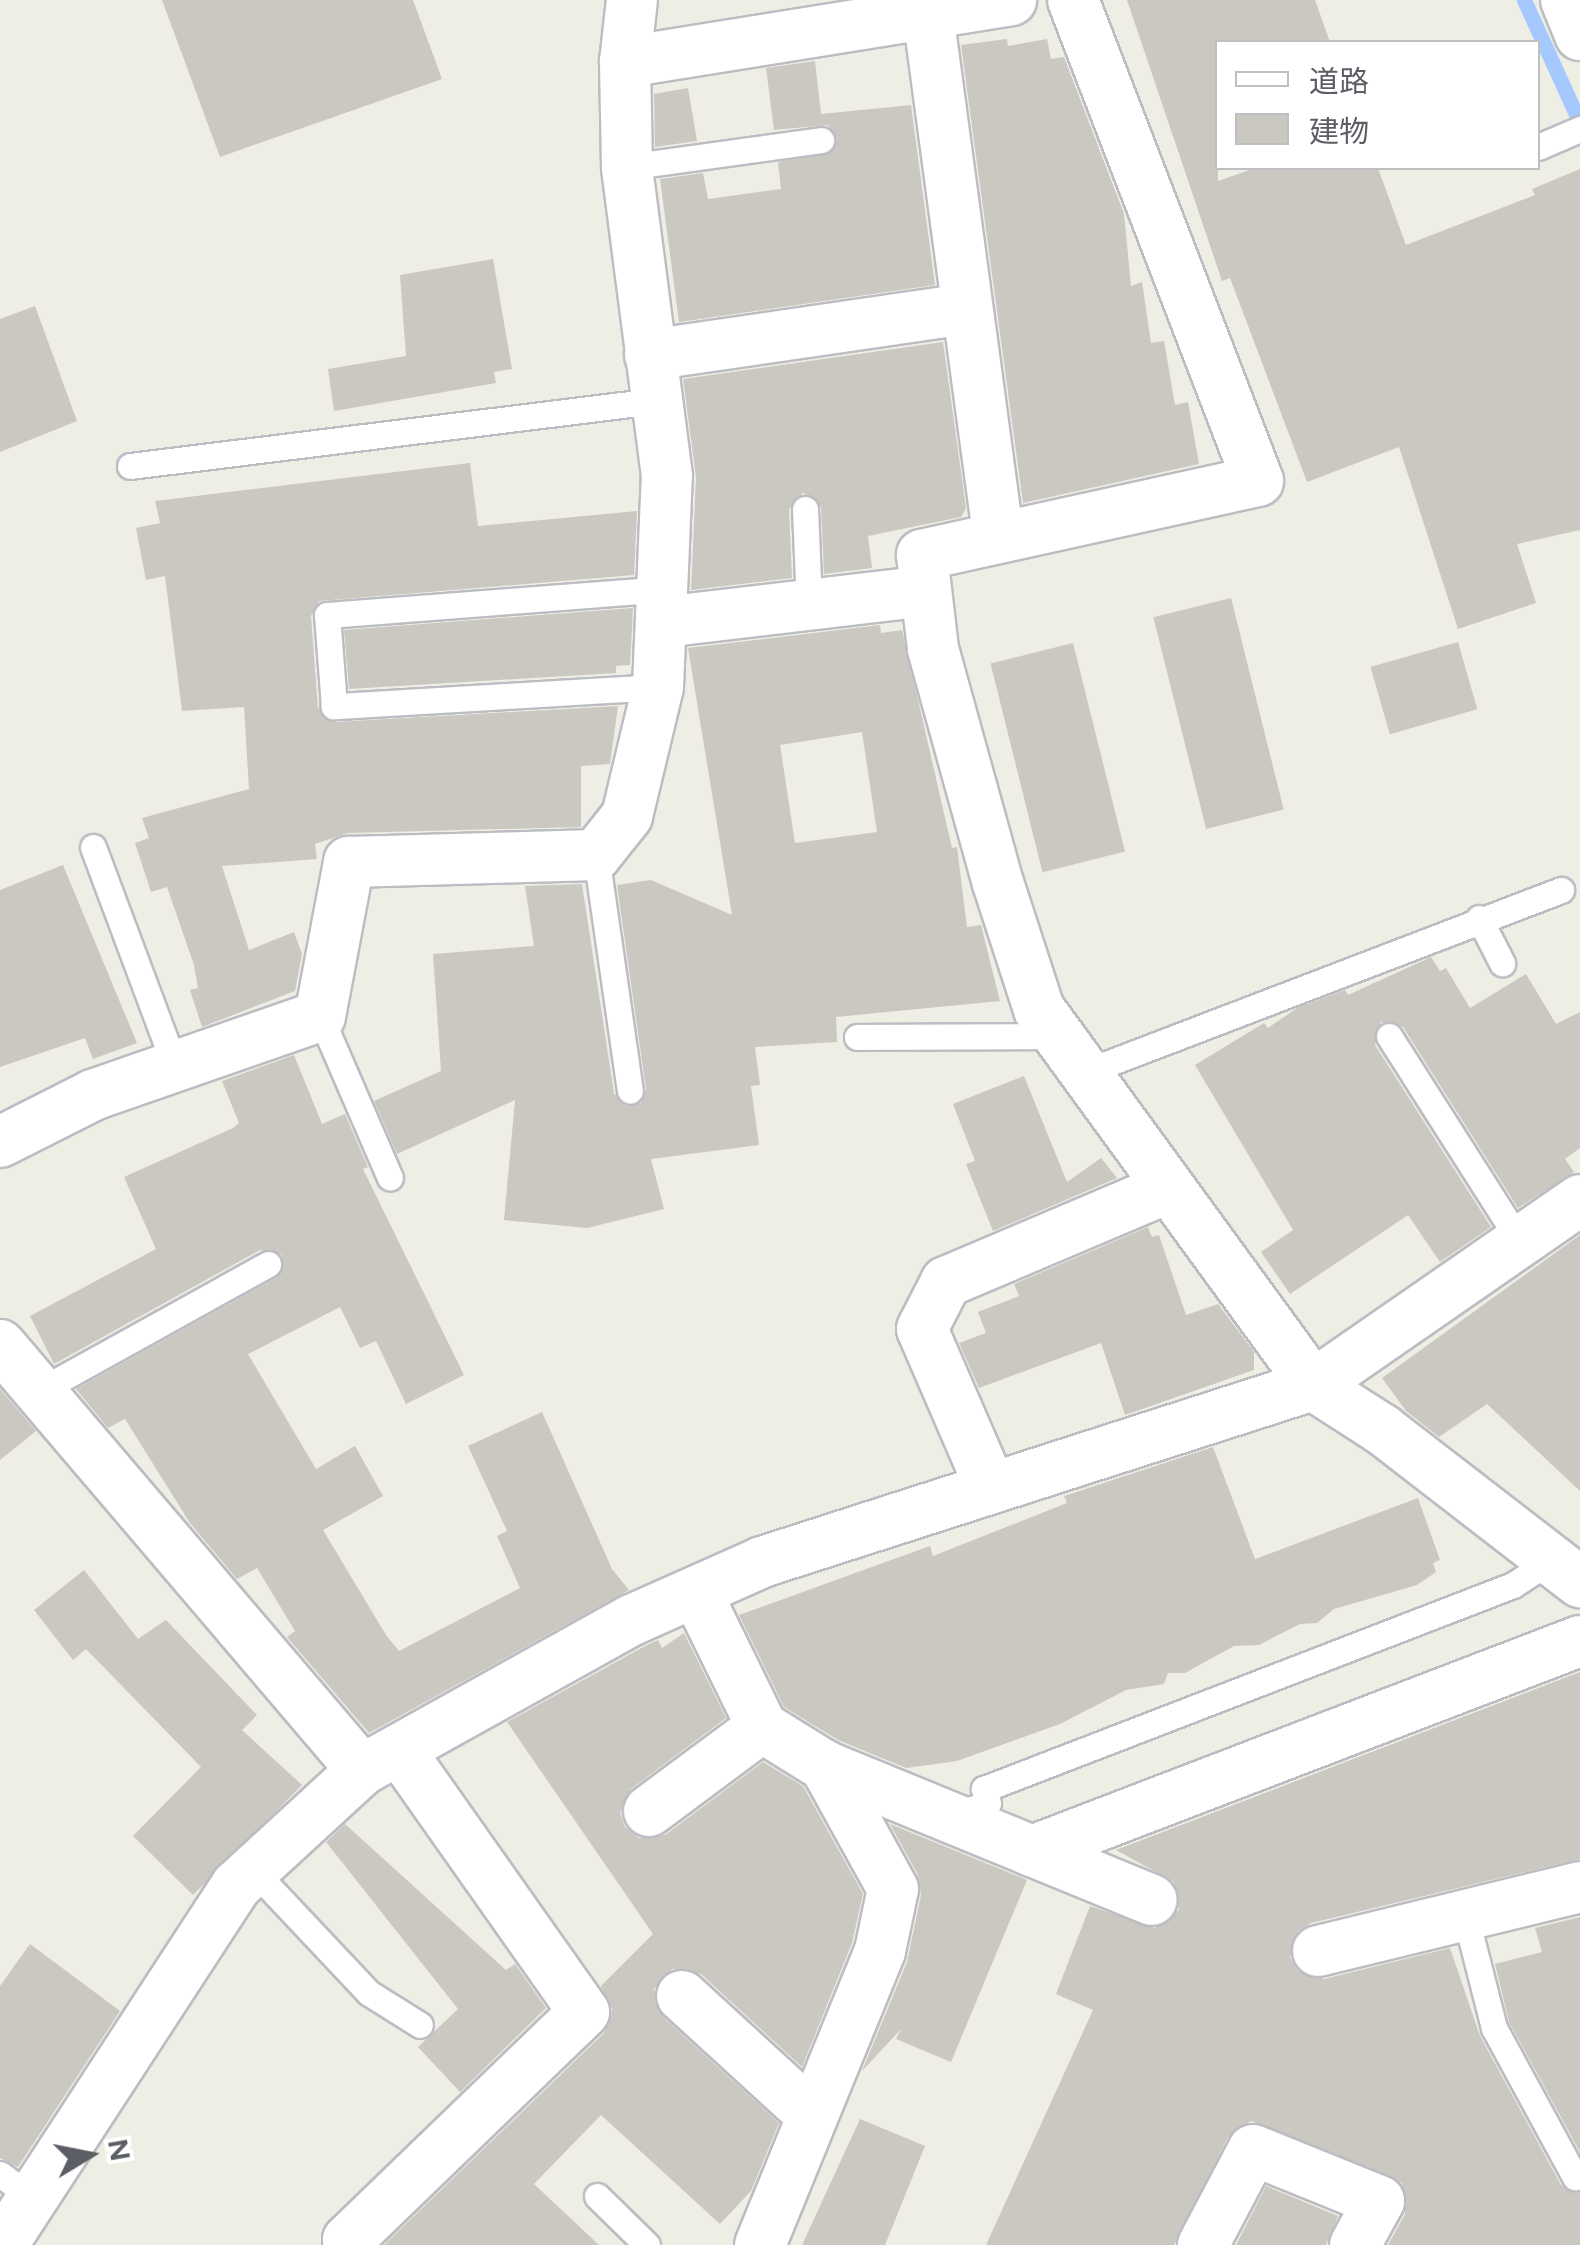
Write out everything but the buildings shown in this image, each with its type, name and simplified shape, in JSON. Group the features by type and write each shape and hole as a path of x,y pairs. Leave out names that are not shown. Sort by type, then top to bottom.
{"street":[{"path":"0,1142 93,1095 320,1016 349,862 596,854 626,816 658,687 667,476 627,167 624,62 632,0"},
{"path":"624,62 1011,0"},
{"path":"1072,0 1258,481 998,534 922,555 933,650 998,883 1038,1009 1313,1386 1570,1557"},
{"path":"928,14 998,534"},
{"path":"652,378 967,308"},
{"path":"664,605 809,605 925,591"},
{"path":"990,1486 922,1329 946,1282 1167,1188"},
{"path":"2,2245 16,2186 149,2014 253,1870 380,1760 632,1620 762,1562 990,1486 1313,1386 1580,1200"},
{"path":"0,1345 380,1760 584,2012 348,2240 353,2245"},
{"path":"696,1592 762,1727 825,1766 1152,1900"},
{"path":"1032,1851 1580,1641"},
{"path":"649,1811 762,1727"},
{"path":"760,2245 880,1951 893,1889 825,1766"},
{"path":"1318,1951 1580,1888"},
{"path":"682,1996 812,2115"},
{"path":"1203,2245 1253,2150 1379,2201 1355,2245"}],"lane":[{"path":"1540,146 1580,129"},
{"path":"627,167 822,140"},
{"path":"130,466 652,378"},
{"path":"805,509 809,605"},
{"path":"658,687 334,706 327,615 664,605"},
{"path":"93,847 175,1066"},
{"path":"596,854 630,1091"},
{"path":"857,1037 1070,1055 1561,890"},
{"path":"1479,918 1502,962"},
{"path":"320,1016 390,1178"},
{"path":"1389,1036 1519,1240"},
{"path":"39,1392 268,1264"},
{"path":"948,1817 988,1803 984,1788 1513,1585 1570,1557"},
{"path":"253,1870 369,1993 420,2025"},
{"path":"1466,1918 1494,2028 1574,2177"},
{"path":"597,2196 647,2245"}],"waterway":[{"path":"1524,0 1580,123"}]}
